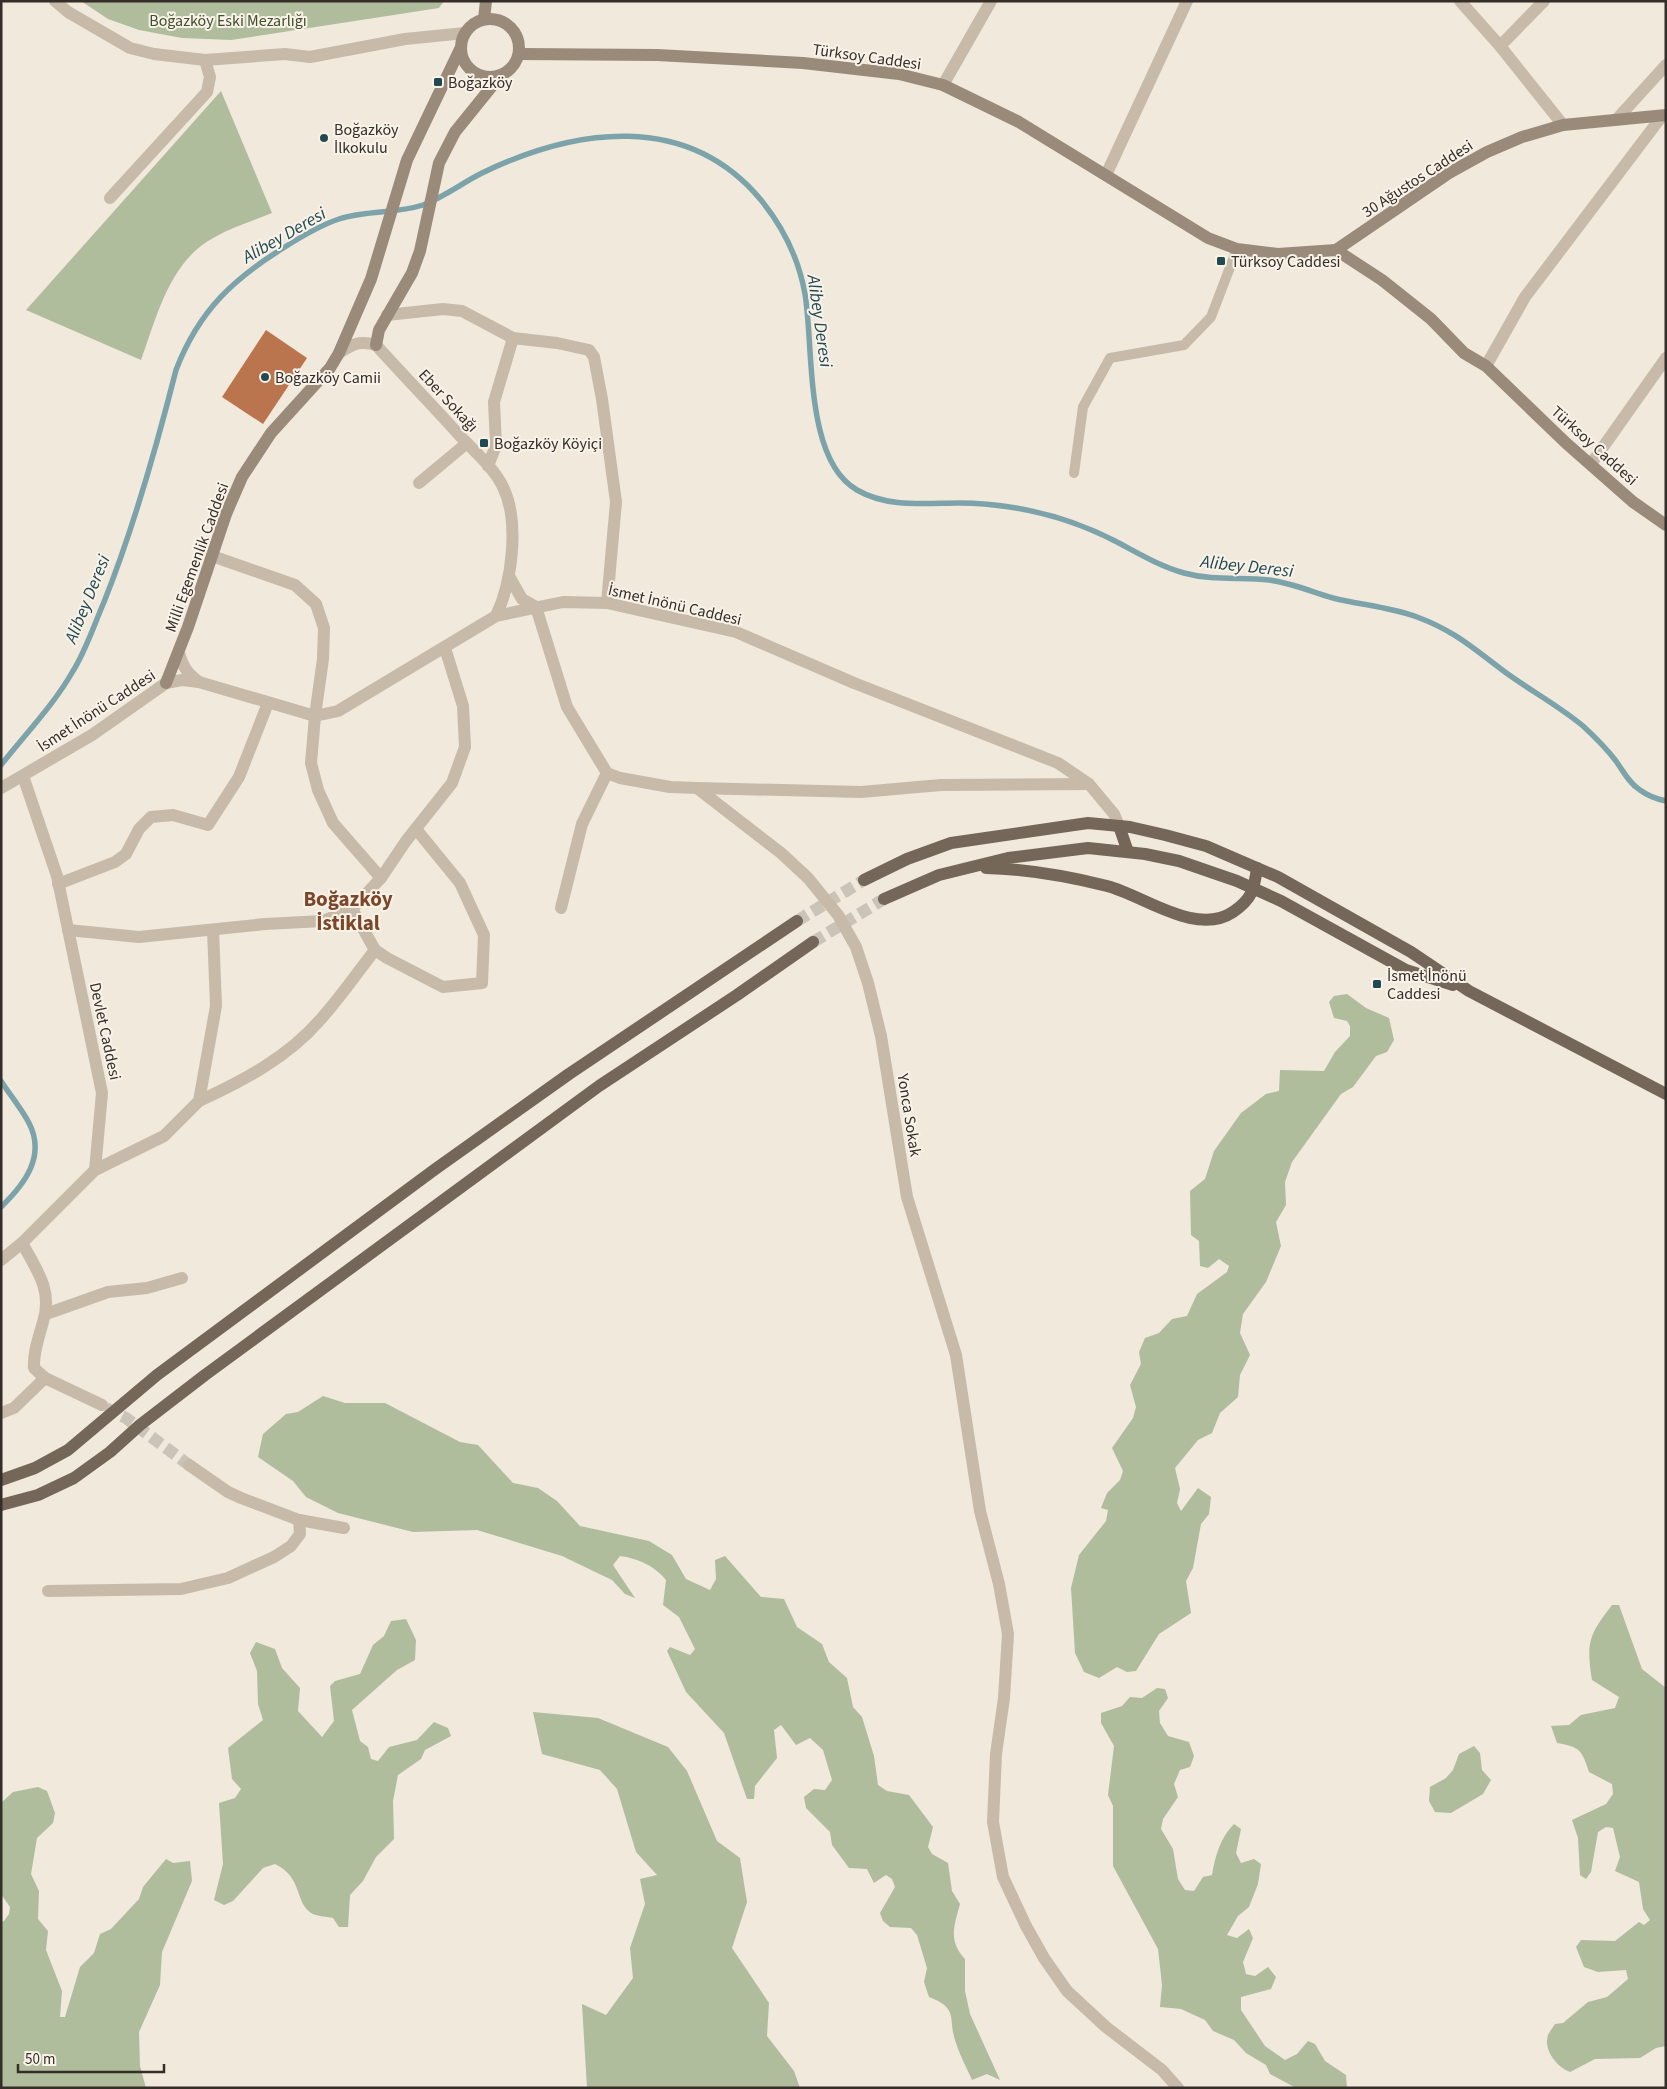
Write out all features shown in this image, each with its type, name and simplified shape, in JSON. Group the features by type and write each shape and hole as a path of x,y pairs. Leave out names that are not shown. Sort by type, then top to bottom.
{"main road":[{"path":"484,19 486,1"},
{"path":"376,345 379,330 412,273 420,251 439,163 455,132 501,75 509,70 519,54 520,44 512,27 494,18 484,19 475,23 466,33 461,47 462,56 466,65 473,72 482,76 492,77 501,75"},
{"name":"Milli Egemenlik Caddesi","path":"166,683 179,653 226,514 242,476 271,433 330,368 339,353 371,279 406,160 461,47"},
{"name":"Türksoy Caddesi","path":"519,54 657,55 803,63 899,74 943,85 1019,122 1208,238 1237,250 1278,254 1336,250 1382,280 1431,319 1464,353 1486,366 1566,442 1634,502 1666,525"},
{"name":"30 Ağustos Caddesi","path":"1336,250 1449,173 1487,152 1522,137 1563,125 1664,116"},
{"path":"864,880 907,859 951,843 1088,823 1119,826 1165,835 1206,846 1278,877 1411,952 1470,991 1666,1094"},
{"path":"1119,826 1128,852"},
{"path":"884,898 938,875 1008,858 1088,848 1128,852 1179,861 1255,888 1281,900 1406,970 1470,991"},
{"path":"971,867 1008,868 1080,880 1117,890 1173,914 1202,920 1227,916 1245,904 1255,888 1257,868"},
{"path":"1,1480 35,1468 68,1450 157,1375 434,1170 569,1074 797,921"},
{"path":"1,1505 38,1495 74,1478 110,1452 205,1375 598,1086 730,1000 813,942"}],"street":[{"path":"55,1 68,12 130,48 154,54 206,60 285,54 310,57 405,39 466,33"},
{"path":"943,85 990,1"},
{"path":"1106,176 1187,1"},
{"path":"1460,1 1500,46 1563,125"},
{"path":"1500,46 1544,1"},
{"path":"110,198 207,92 210,78 206,60"},
{"path":"1616,120 1666,65"},
{"path":"1486,366 1525,297 1664,116"},
{"path":"387,314 443,309 462,311 513,338 557,343 589,350 594,356 602,399 616,502 607,603"},
{"path":"488,466 496,445 494,402 513,338"},
{"path":"339,353 351,345 364,342 376,345"},
{"name":"Eber Sokağı","path":"376,345 488,466 503,486 510,509 509,576 505,598 496,616"},
{"path":"1592,464 1666,358"},
{"path":"419,484 467,443"},
{"path":"212,556 295,585 316,604 324,628 323,659 311,763 318,790 333,824 381,878"},
{"path":"509,576 522,599 536,607 567,706 607,773 620,778 670,787 860,792 941,785 1089,784"},
{"name":"İsmet İnönü Caddesi","path":"4,786 92,735 166,683 182,680 199,682 315,716 338,711 496,616 563,602 607,603 736,632 854,683 1058,763 1089,784 1110,809 1119,826"},
{"path":"68,930 139,937 265,924 323,921 352,908 381,878 452,783 465,747 463,706 445,648"},
{"path":"179,653 182,665 188,674 199,682"},
{"path":"58,884 115,862 126,854 139,829 151,817 173,815 208,825 239,776 268,703"},
{"path":"560,908 582,824 607,773"},
{"name":"Devlet Caddesi","path":"22,776 58,884 102,1093 95,1170"},
{"name":"Yonca Sokak","path":"697,788 781,853 808,878 838,915 856,947 882,1036 907,1197 956,1355 980,1511 999,1584 1008,1634 1004,1698 996,1754 993,1822 1002,1877 1026,1926 1067,1991 1106,2027 1162,2070 1178,2088"},
{"path":"352,908 375,950 387,958 443,987 482,983 484,935 460,883 416,829"},
{"path":"199,1101 216,1006 213,930"},
{"path":"1,1260 22,1243 95,1170 164,1136 199,1101 235,1085 281,1056 319,1021 375,950"},
{"path":"22,1243 44,1281 47,1294 46,1314 38,1336 33,1362 34,1368 45,1378 102,1405"},
{"path":"46,1314 108,1292 147,1288 182,1278"},
{"path":"1,1413 14,1408 45,1378"},
{"path":"189,1464 228,1492 300,1520 344,1528"},
{"path":"48,1591 181,1589 228,1578 274,1557 291,1546 300,1534 300,1520"}],"lane":[{"path":"1074,473 1083,407 1110,358 1184,344 1212,317 1237,250"}],"green space":[{"name":"Boğazköy Eski Mezarlığı","path":"81,1 444,1 439,8 231,40 182,38 139,30 108,19"},
{"path":"221,91 272,213 215,237 200,247 187,260 176,274 167,291 141,360 26,310"},
{"path":"1347,994 1366,1008 1389,1018 1394,1040 1387,1052 1376,1056 1353,1087 1341,1094 1292,1162 1285,1182 1286,1205 1276,1222 1281,1246 1266,1282 1243,1314 1240,1333 1250,1355 1240,1375 1238,1397 1220,1413 1212,1433 1198,1440 1175,1468 1180,1489 1177,1503 1181,1511 1198,1488 1211,1497 1209,1514 1201,1524 1193,1568 1186,1581 1191,1613 1159,1634 1136,1671 1127,1672 1117,1667 1099,1678 1084,1672 1075,1653 1071,1588 1079,1555 1106,1521 1108,1510 1101,1508 1107,1493 1120,1480 1123,1471 1112,1448 1133,1418 1136,1407 1130,1385 1141,1364 1139,1352 1145,1338 1159,1333 1172,1319 1187,1316 1197,1294 1227,1272 1229,1266 1219,1259 1208,1268 1200,1266 1199,1241 1191,1235 1190,1191 1205,1179 1214,1151 1241,1113 1266,1094 1279,1091 1280,1070 1324,1071 1335,1052 1350,1036 1350,1026 1347,1021 1334,1018 1329,1002 1334,996"},
{"path":"323,1396 345,1403 385,1403 460,1442 478,1445 513,1483 538,1488 557,1501 580,1526 649,1541 672,1555 686,1579 710,1590 716,1579 715,1560 725,1556 761,1597 784,1599 797,1627 822,1644 829,1662 847,1678 853,1707 862,1717 874,1756 878,1785 887,1791 909,1795 933,1827 928,1847 932,1854 948,1863 952,1891 960,1904 954,1926 954,1939 956,1946 965,1959 965,1991 970,2014 1000,2080 987,2074 972,2080 956,2043 949,2010 939,2001 929,1997 924,1982 927,1968 917,1935 911,1928 890,1927 883,1921 880,1913 895,1887 892,1879 886,1875 874,1883 867,1869 849,1868 832,1845 830,1832 806,1808 804,1797 814,1789 825,1790 832,1780 823,1750 810,1738 796,1745 781,1725 774,1730 777,1758 755,1786 754,1799 747,1799 724,1733 686,1692 667,1651 670,1647 690,1655 695,1649 679,1617 663,1605 666,1580 662,1575 645,1564 620,1556 613,1565 635,1598 625,1594 612,1580 562,1556 477,1530 413,1532 338,1513 306,1497 293,1481 258,1457 263,1434 286,1414 298,1412"},
{"path":"1612,1605 1619,1605 1642,1669 1666,1688 1666,2046 1656,2048 1640,2058 1595,2059 1570,2072 1560,2066 1549,2052 1548,2035 1555,2024 1563,2023 1588,2002 1607,1997 1628,1979 1626,1970 1598,1972 1584,1967 1576,1947 1581,1940 1615,1941 1639,1922 1644,1925 1650,1920 1643,1909 1639,1882 1615,1871 1620,1857 1613,1828 1606,1827 1598,1832 1591,1872 1586,1879 1580,1875 1578,1838 1572,1820 1606,1804 1613,1794 1612,1784 1589,1772 1582,1754 1575,1748 1557,1743 1551,1726 1569,1725 1581,1715 1615,1708 1619,1697 1592,1680 1589,1656 1594,1632"},
{"path":"406,1619 416,1640 415,1660 397,1670 352,1710 360,1741 368,1747 371,1759 378,1761 389,1747 417,1740 434,1722 448,1728 451,1736 425,1750 421,1759 398,1775 393,1801 394,1839 376,1857 363,1881 350,1895 348,1927 339,1927 333,1918 315,1915 307,1910 295,1883 284,1870 275,1864 263,1868 233,1901 224,1905 214,1900 223,1864 219,1803 235,1798 241,1789 232,1779 228,1748 263,1720 258,1704 257,1671 250,1653 256,1642 275,1649 282,1668 300,1688 298,1711 322,1737 334,1721 330,1686 335,1681 360,1674 373,1645 384,1636 391,1621"},
{"path":"1157,1688 1165,1689 1168,1698 1159,1711 1160,1723 1168,1736 1189,1742 1194,1756 1190,1767 1180,1770 1174,1784 1178,1797 1163,1819 1161,1829 1173,1849 1178,1879 1185,1890 1194,1891 1203,1877 1212,1875 1219,1848 1229,1829 1234,1824 1241,1829 1236,1853 1241,1863 1254,1859 1261,1864 1258,1884 1249,1907 1238,1916 1227,1935 1237,1938 1249,1929 1253,1938 1243,1962 1246,1974 1255,1976 1268,1967 1276,1977 1271,1989 1241,1997 1241,2010 1265,2046 1285,2060 1297,2054 1308,2041 1315,2044 1325,2061 1346,2075 1347,2088 1296,2088 1270,2074 1266,2065 1246,2053 1234,2040 1213,2031 1205,2020 1181,2009 1160,2007 1162,1985 1158,1949 1113,1866 1113,1806 1108,1795 1114,1746 1101,1723 1101,1713 1122,1706 1130,1697 1142,1698"},
{"path":"533,1712 598,1718 668,1747 687,1771 717,1841 740,1858 747,1902 732,1948 769,2003 767,2036 794,2071 800,2088 587,2088 582,2004 606,2015 633,1978 630,1948 645,1904 640,1879 657,1875 636,1852 617,1789 600,1770 542,1754"},
{"path":"1474,1746 1480,1753 1482,1770 1491,1780 1483,1794 1451,1813 1435,1812 1429,1801 1430,1787 1446,1778 1453,1770 1459,1754"},
{"path":"38,1787 47,1791 55,1813 53,1823 37,1838 31,1874 39,1891 38,1919 48,1931 46,1950 62,1991 60,2017 65,2017 80,1967 94,1953 100,1934 111,1929 139,1899 143,1887 166,1859 173,1863 190,1861 192,1881 162,1952 160,1985 139,2032 140,2066 146,2088 1,2088 1,1922 9,1914 10,1907 1,1894 1,1803 13,1792"}],"building":[{"name":"Boğazköy Camii","path":"266,330 307,358 263,424 222,397"}],"waterway":[{"name":"Alibey Deresi","path":"1,765 57,696 82,655 115,574 135,516 176,370 196,330 220,297 269,257 306,234 332,221 360,214 402,210 423,205 482,173 554,146 592,138 629,136 665,140 699,152 732,171 769,210 789,244 802,281 808,317 811,372 820,429 828,454 840,475 857,490 881,500 894,502 981,504 1029,510 1091,530 1157,563 1184,573 1205,577 1277,581 1333,598 1417,617 1442,628 1464,641 1574,719 1604,747 1636,787 1649,796 1666,801"},
{"name":"Alibey Deresi","path":"1,1081 29,1123 34,1135 35,1147 34,1158 25,1179 1,1207"}],"tunnel":[{"path":"797,921 864,880"},
{"path":"813,942 884,899"},
{"path":"106,1408 126,1418 189,1465"}],"place":[{"name":"Boğazköy","path":"438,82"},
{"name":"Boğazköy İlkokulu","path":"324,138"},
{"name":"Türksoy Caddesi","path":"1221,261"},
{"name":"Boğazköy Camii","path":"265,377"},
{"name":"Boğazköy Köyiçi","path":"484,443"},
{"name":"İsmet İnönü Caddesi","path":"1377,984"}],"district":[{"name":"Boğazköy İstiklal","path":"348,911"}]}
